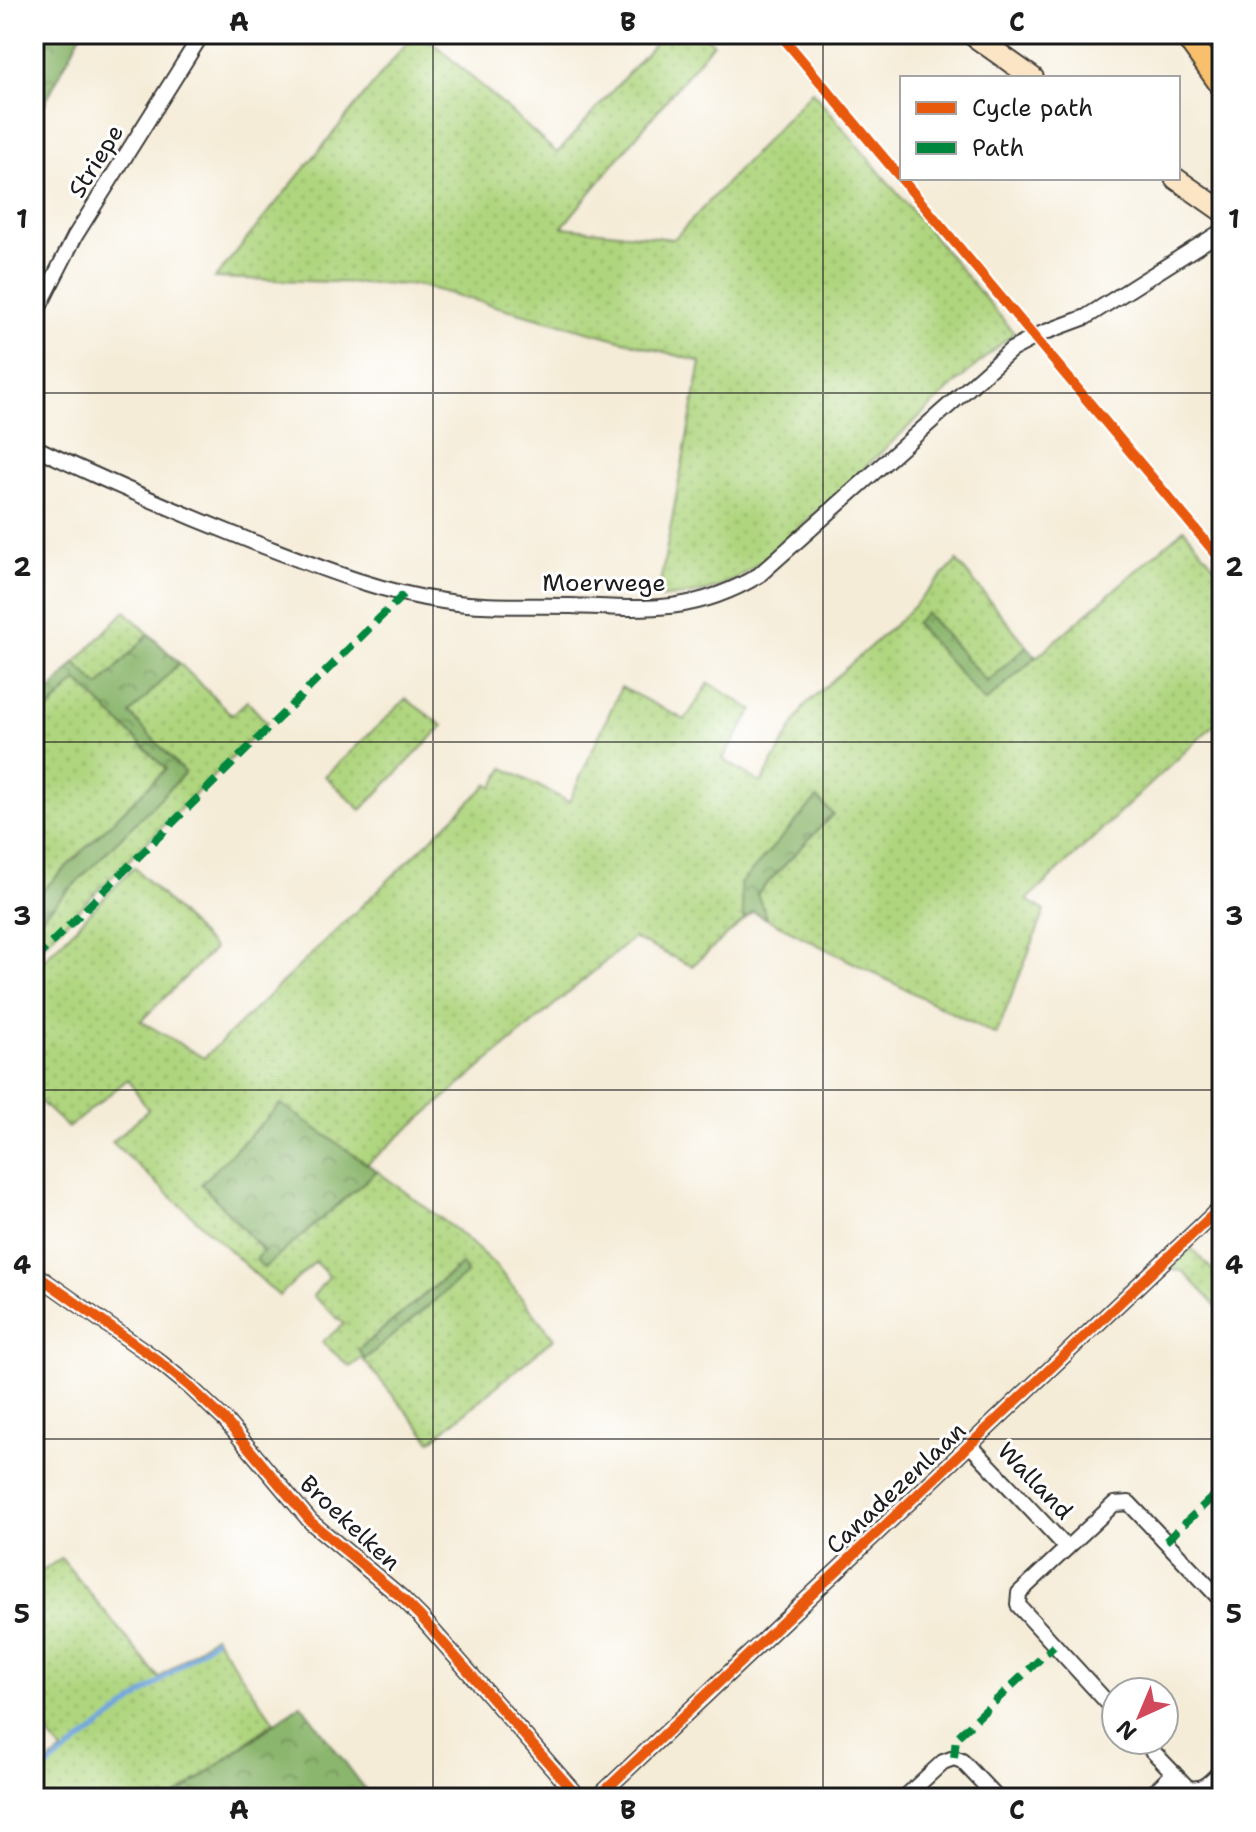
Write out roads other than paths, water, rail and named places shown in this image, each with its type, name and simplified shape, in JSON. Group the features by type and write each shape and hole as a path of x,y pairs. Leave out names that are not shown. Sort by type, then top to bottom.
{"main road":[{"path":"1185,34 1222,86"}],"street":[{"name":"Striepe","path":"34,317 75,236 202,34"},
{"path":"971,34 1030,76"},
{"path":"1178,180 1222,211"},
{"name":"Moerwege","path":"34,447 136,496 288,556 404,594 446,602 647,610 710,600 735,590 759,575 1011,350 1043,333 1086,317 1222,231"},
{"name":"Canadezenlaan","path":"597,1798 1222,1206"},
{"name":"Broekelken","path":"34,1273 156,1359 225,1420 311,1522 420,1616 579,1798"},
{"name":"Walland","path":"970,1445 1067,1548"},
{"name":"Walland","path":"1100,1695 1018,1605 1019,1593 1114,1504 1129,1503 1222,1601"},
{"path":"1158,1756 1187,1787 1195,1790 1203,1788 1222,1770"},
{"path":"904,1798 943,1762 954,1758 962,1761 997,1798"},
{"path":"1148,1798 1174,1773"}],"waterway":[{"path":"34,1777 214,1640"}],"railway":[{"path":"780,34 900,177"},
{"path":"902,180 1222,561"}]}
